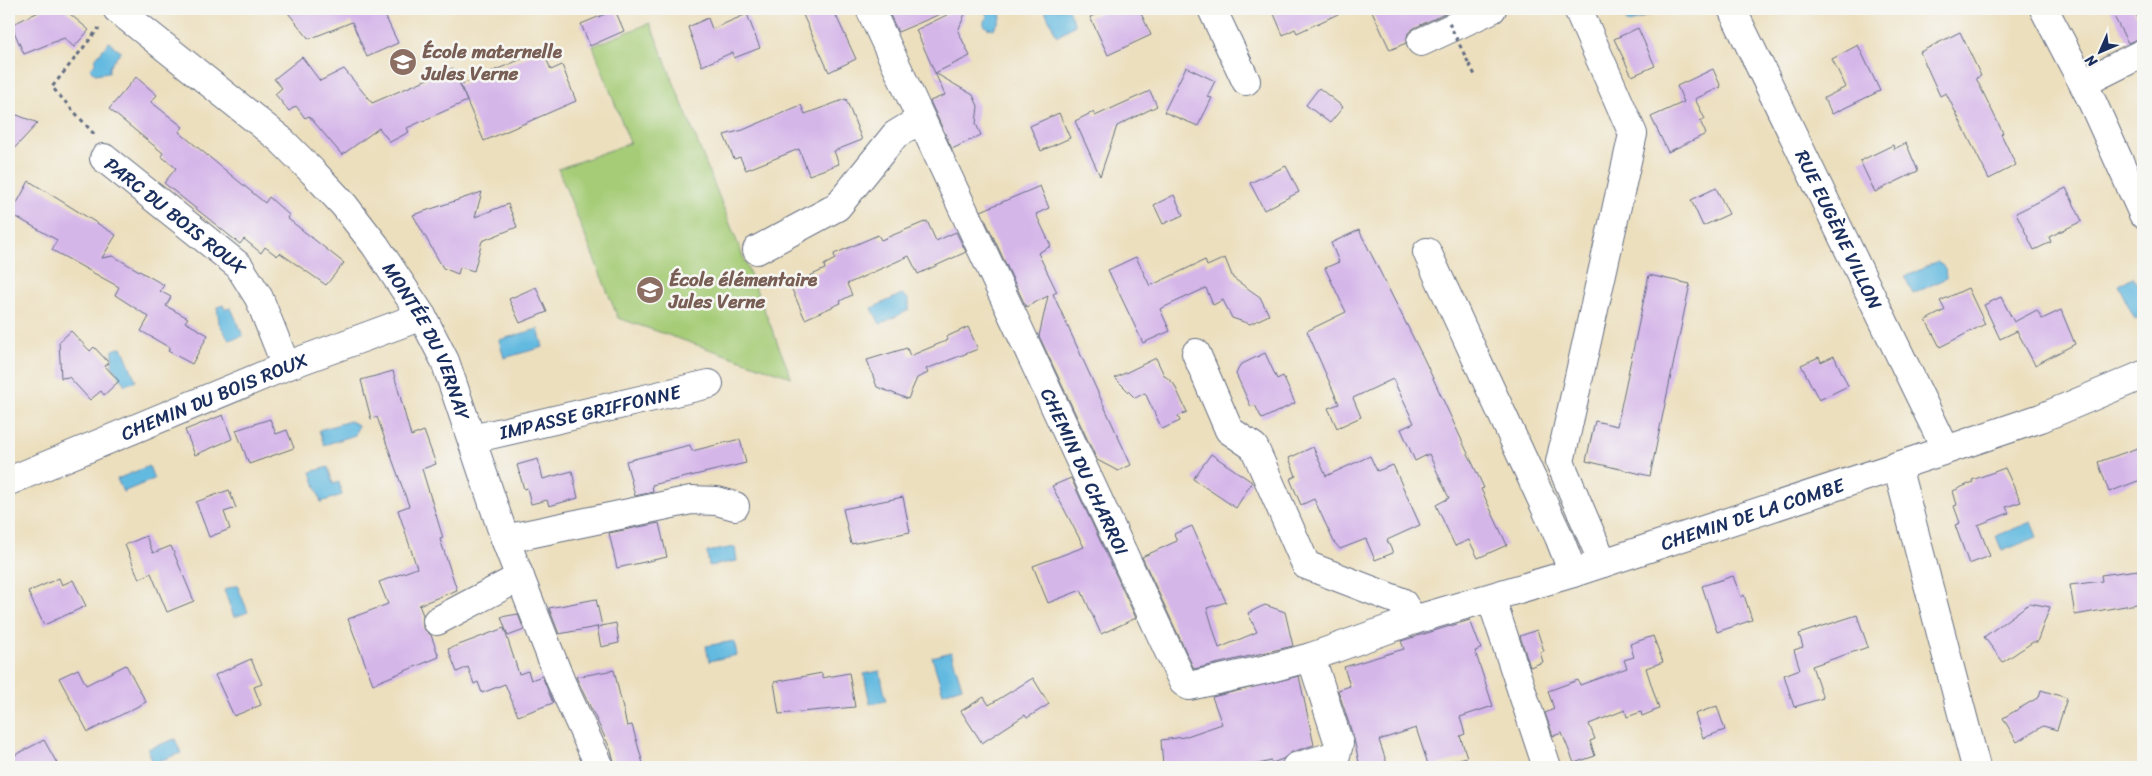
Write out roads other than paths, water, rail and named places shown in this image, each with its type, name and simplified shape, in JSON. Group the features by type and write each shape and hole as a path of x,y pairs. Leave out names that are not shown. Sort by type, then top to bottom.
{"street":[{"name":"CHEMIN DU CHARROI","path":"870,9 1183,682 1189,686 1266,670 1311,657"},
{"path":"1212,9 1246,81"},
{"path":"1421,42 1492,9"},
{"path":"1578,9 1633,134 1560,462 1602,563"},
{"name":"RUE EUGÈNE VILLON","path":"1732,9 1946,450"},
{"path":"2044,9 2083,83 2143,214"},
{"name":"MONTÉE DU VERNAY","path":"109,16 280,139 344,205 375,245 422,316 445,361 505,539 561,682 600,767"},
{"path":"2083,83 2143,53"},
{"path":"757,250 837,207 895,134 921,120"},
{"name":"PARC DU BOIS ROUX","path":"104,158 239,266 260,298 286,366"},
{"path":"1427,252 1573,573"},
{"name":"CHEMIN DU BOIS ROUX","path":"9,481 286,366 422,316"},
{"path":"1196,353 1229,430 1254,447 1306,565 1402,602 1414,620"},
{"path":"1976,767 1897,466 2041,418 2143,375"},
{"name":"IMPASSE GRIFFONNE","path":"472,439 708,384"},
{"name":"CHEMIN DE LA COMBE","path":"1311,657 1414,620 1573,573 1897,466"},
{"path":"505,539 691,500 716,501 735,506"},
{"path":"437,621 520,576"},
{"path":"1490,598 1547,767"},
{"path":"1306,766 1336,755 1339,744 1311,657"}],"water":[{"path":"985,9 999,9 1001,18 994,29 987,28 984,25 987,17"},
{"path":"1044,9 1068,9 1075,25 1057,36"},
{"path":"1655,9 1656,11 1628,24 1621,10"},
{"path":"109,42 121,52 109,67 109,72 95,74 90,69 95,64 95,59"},
{"path":"1938,261 1945,268 1946,278 1913,294 1905,277"},
{"path":"2133,277 2143,296 2143,315 2135,319 2118,285"},
{"path":"902,294 909,300 909,310 880,324 872,308"},
{"path":"223,305 225,309 231,308 243,336 229,340 219,323 217,307"},
{"path":"538,329 543,347 504,358 499,340"},
{"path":"122,347 136,381 125,385 112,366 113,350"},
{"path":"350,421 358,425 355,435 324,445 319,430"},
{"path":"149,466 154,479 123,492 117,479"},
{"path":"328,467 333,484 339,482 342,495 321,502 311,472"},
{"path":"2031,522 2037,537 2002,551 1996,536"},
{"path":"735,547 737,561 709,566 707,552"},
{"path":"237,585 248,612 234,617 224,590"},
{"path":"734,641 737,655 709,661 706,646"},
{"path":"951,652 962,687 943,693 932,657"},
{"path":"880,671 886,701 870,704 864,674"},
{"path":"175,739 181,753 153,763 148,749"}],"place":[{"name":"École maternelle Jules Verne","path":"403,62"},
{"name":"École élémentaire Jules Verne","path":"650,290"}]}
